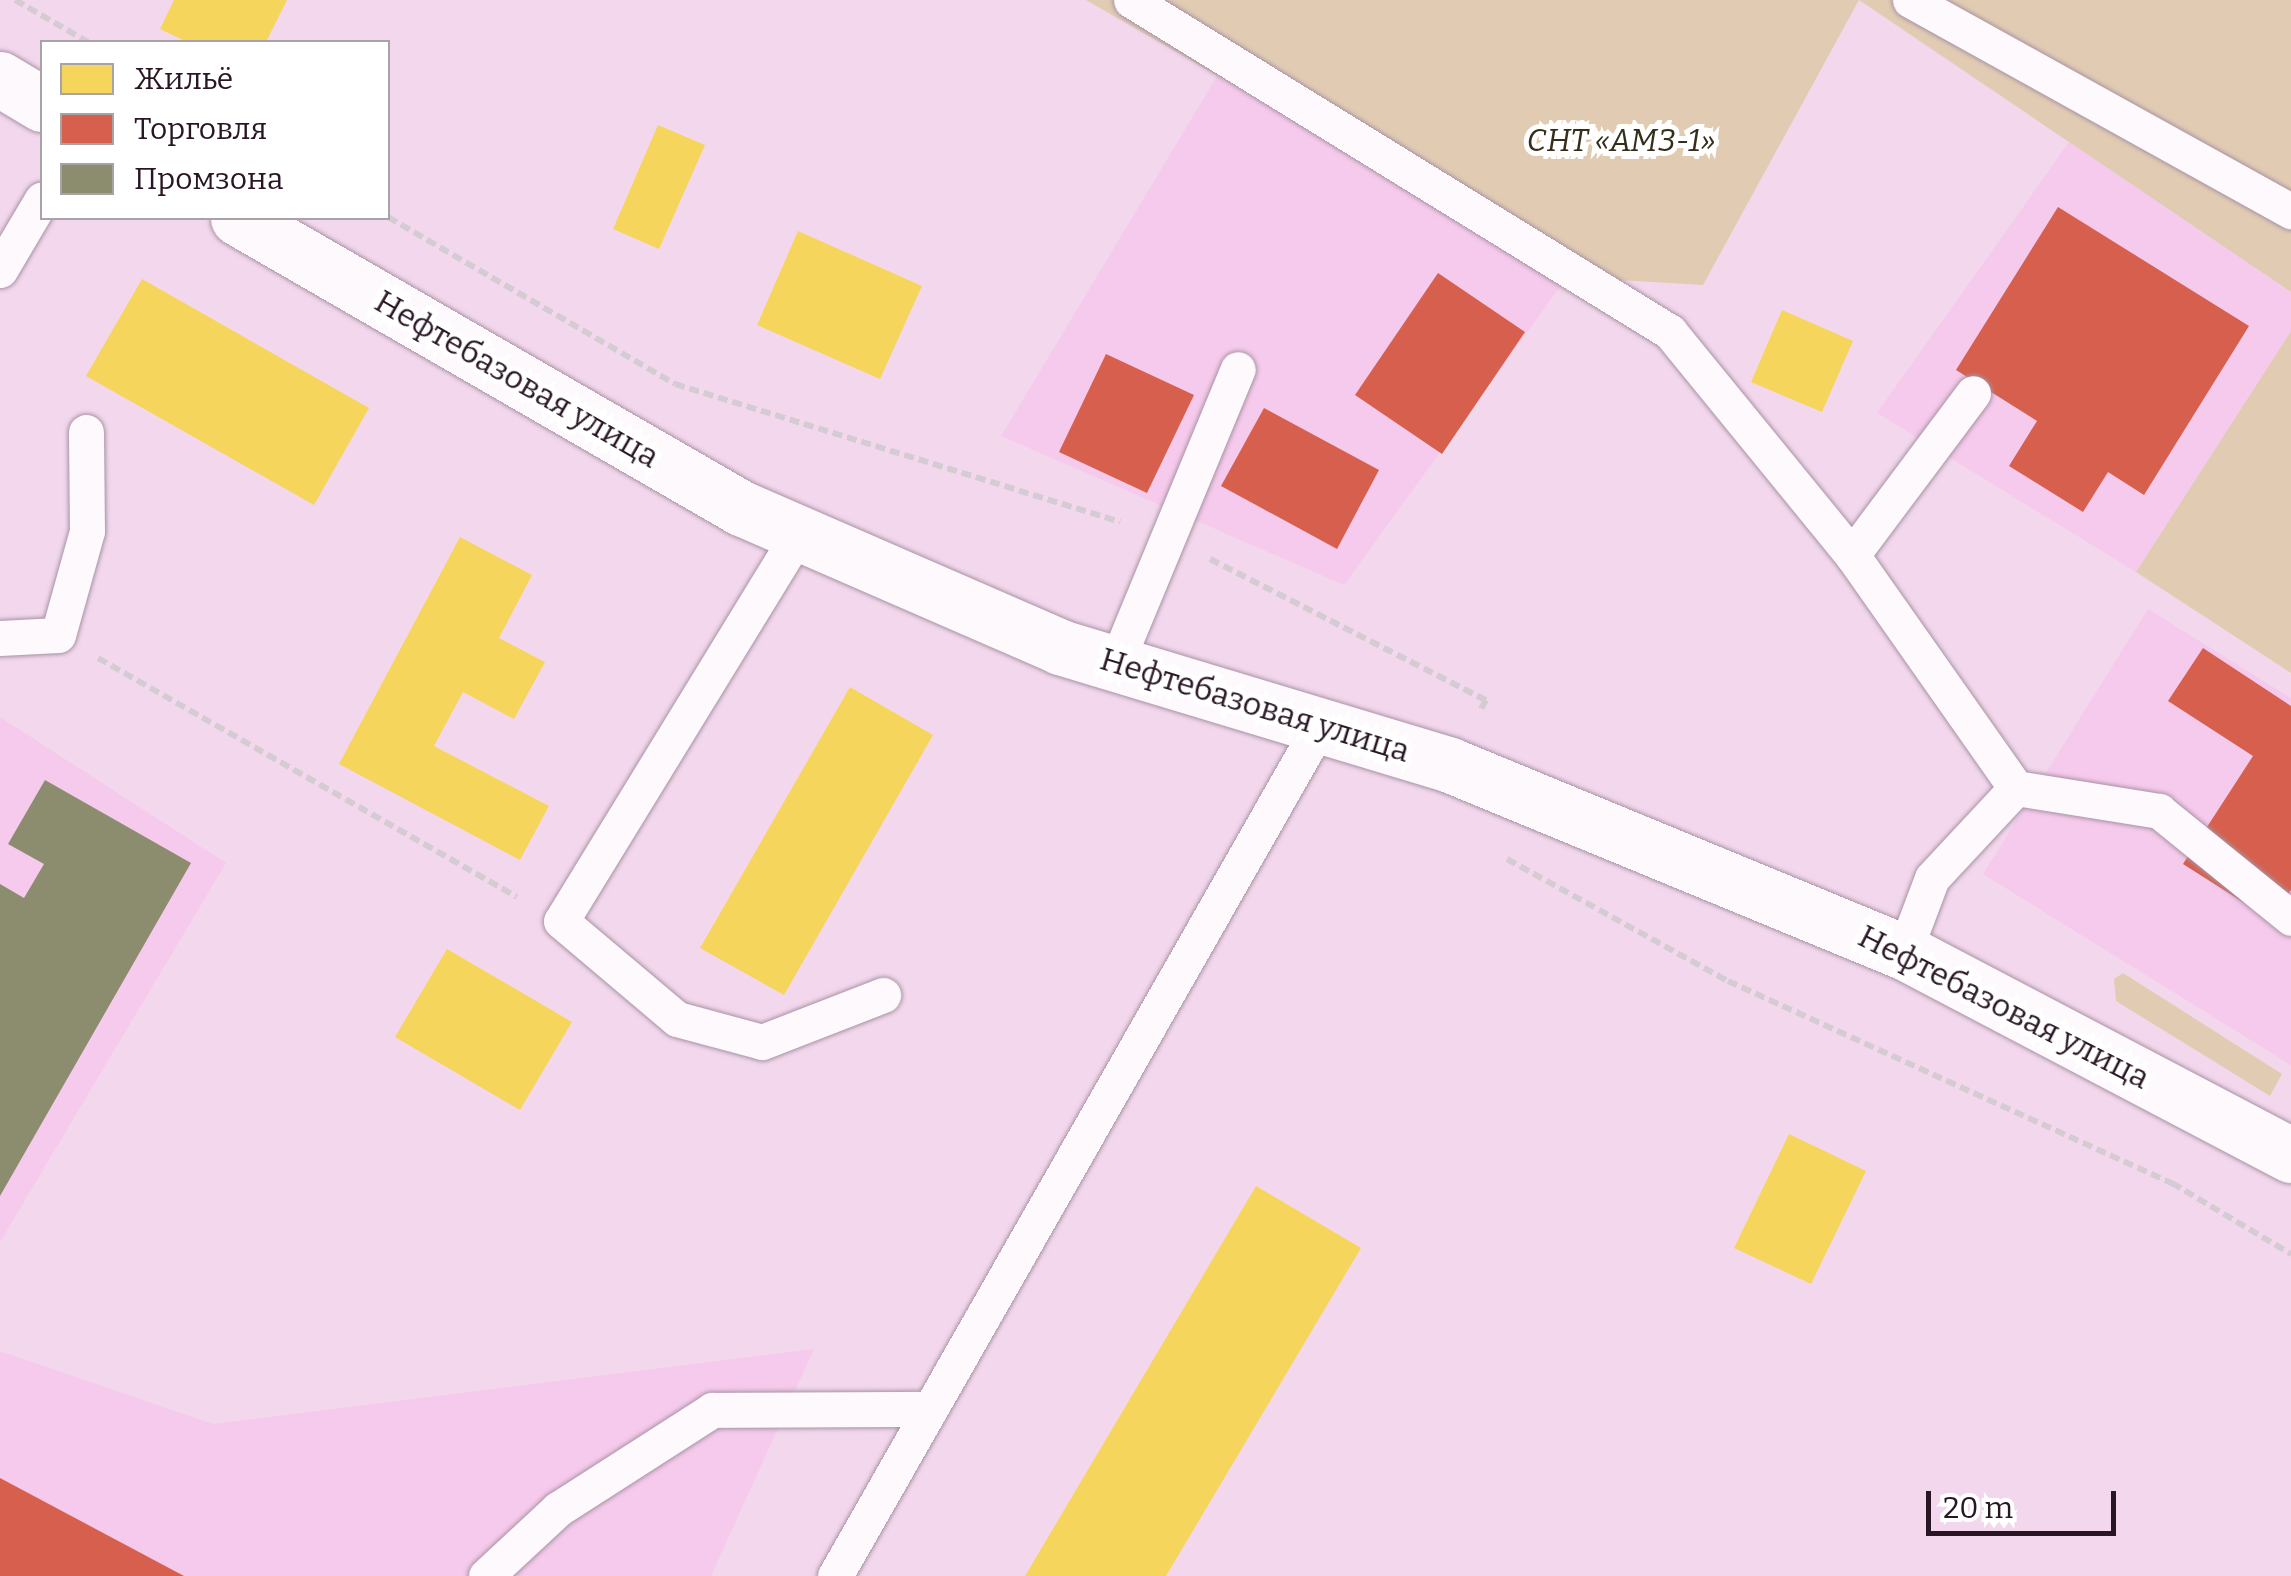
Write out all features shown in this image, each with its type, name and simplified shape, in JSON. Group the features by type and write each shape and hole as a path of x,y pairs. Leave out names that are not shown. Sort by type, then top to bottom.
{"street":[{"path":"0,79 40,103"},
{"name":"Нефтебазовая улица","path":"241,220 741,508 1060,647 1322,722 1450,764 1904,952 2291,1154"}],"lane":[{"path":"1131,0 1670,332 1852,555 2016,788 2160,810 2291,918"},
{"path":"1910,0 2291,211"},
{"path":"0,270 40,202"},
{"path":"1116,663 1238,369"},
{"path":"1852,555 1974,393"},
{"path":"0,638 58,635 87,531 86,432"},
{"path":"799,533 561,922 677,1019 762,1042 883,995"},
{"path":"835,1576 1322,722"},
{"path":"1904,952 1932,878 2016,788"},
{"path":"486,1576 558,1509 712,1410 930,1409"}],"path":[{"path":"15,0 85,40"},
{"path":"58,635 561,922"}],"shaded area":[{"path":"1217,76 1567,277 1344,585 1001,436"},
{"path":"2069,142 2291,292 2291,331 2136,572 1877,413"},
{"path":"2148,609 2291,698 2291,1065 1983,874"},
{"path":"0,717 226,863 0,1242"},
{"path":"814,1349 711,1576 0,1576 0,1351 213,1424"}],"green space":[{"name":"СНТ «АМЗ-1»","path":"1086,0 1859,0 1703,285 1567,277"},
{"path":"1859,0 2291,0 2291,292"},
{"path":"2291,331 2291,673 2136,572"},
{"path":"2123,973 2282,1074 2270,1096 2116,1001 2114,979"}],"building: Жильё":[{"path":"174,0 287,0 267,40 183,40 160,29"},
{"path":"658,125 705,145 659,249 613,229"},
{"path":"798,231 922,286 880,379 757,325"},
{"path":"142,279 369,408 314,505 86,376"},
{"path":"1782,310 1853,341 1822,412 1751,382"},
{"path":"460,537 532,575 499,638 545,662 514,719 463,692 434,746 549,806 520,860 339,764"},
{"path":"850,687 933,735 784,995 700,948"},
{"path":"447,949 572,1022 520,1110 395,1037"},
{"path":"1789,1134 1866,1171 1811,1284 1734,1248"},
{"path":"1256,1186 1361,1248 1166,1576 1025,1576"}],"building: Торговля":[{"path":"2058,207 2249,326 2144,495 2108,472 2083,512 2009,466 2037,421 1956,370"},
{"path":"1438,273 1525,332 1442,454 1355,395"},
{"path":"1106,354 1194,395 1147,493 1059,452"},
{"path":"1264,408 1379,470 1337,549 1221,486"},
{"path":"2203,648 2291,706 2291,890 2271,920 2183,864 2253,756 2168,701"},
{"path":"0,1478 184,1576 0,1576"}],"building: Промзона":[{"path":"45,780 191,863 0,1196 0,884 24,898 44,864 8,844"}]}
